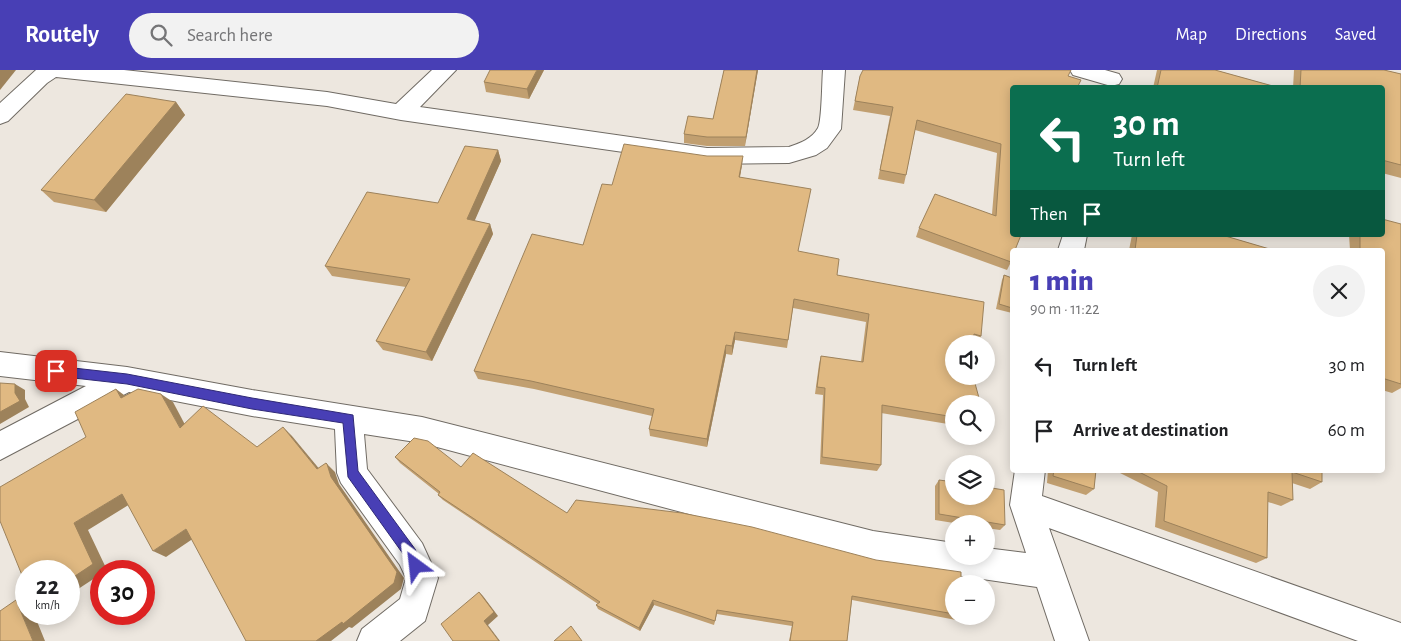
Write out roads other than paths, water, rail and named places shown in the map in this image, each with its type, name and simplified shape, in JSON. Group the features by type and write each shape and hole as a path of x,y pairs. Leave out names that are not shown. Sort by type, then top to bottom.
{"street":[{"path":"0,116 39,78 51,70"},
{"path":"57,70 327,99 401,112 707,156 789,155 808,149 819,142 830,129 834,70"},
{"path":"401,112 444,70"},
{"path":"1081,70 1111,79"},
{"path":"0,364 127,379 252,403 422,430 873,547 1050,573"},
{"path":"0,446 127,379"},
{"path":"349,418 352,473 411,554 422,578 413,609 374,641"},
{"path":"1030,473 1025,505 1072,641"},
{"path":"1025,505 1401,640"}]}
